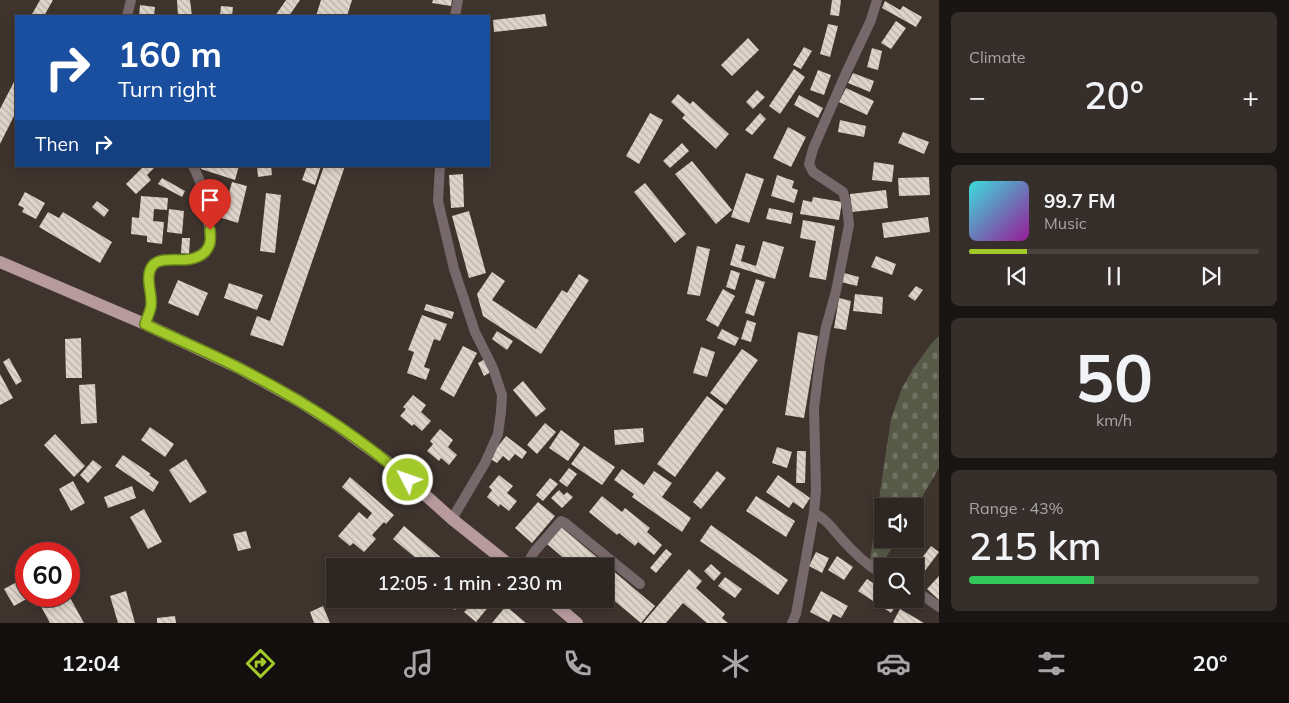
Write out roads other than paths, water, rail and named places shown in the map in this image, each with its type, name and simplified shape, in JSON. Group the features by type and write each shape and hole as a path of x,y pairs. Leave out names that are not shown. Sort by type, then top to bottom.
{"main road":[{"path":"0,262 145,324 239,368 299,401 338,426 393,466 452,519 500,558"},
{"path":"560,608 577,623"}],"street":[{"path":"127,15 131,0"},
{"path":"456,15 458,0"},
{"path":"792,623 796,614 814,513 816,490 814,408 824,339 849,225 843,192 813,172 808,164 846,73 871,20 877,0"},
{"path":"145,324 152,305 149,280 152,265 159,260 192,259 202,255 210,243 205,196 193,167"},
{"path":"440,167 438,201 454,269 475,332 493,368 502,395 498,434 485,463 452,519"},
{"path":"814,513 824,518 841,538 874,568"},
{"path":"531,558 561,521 608,558"},
{"path":"614,563 640,584"},
{"path":"924,596 939,607"}]}
